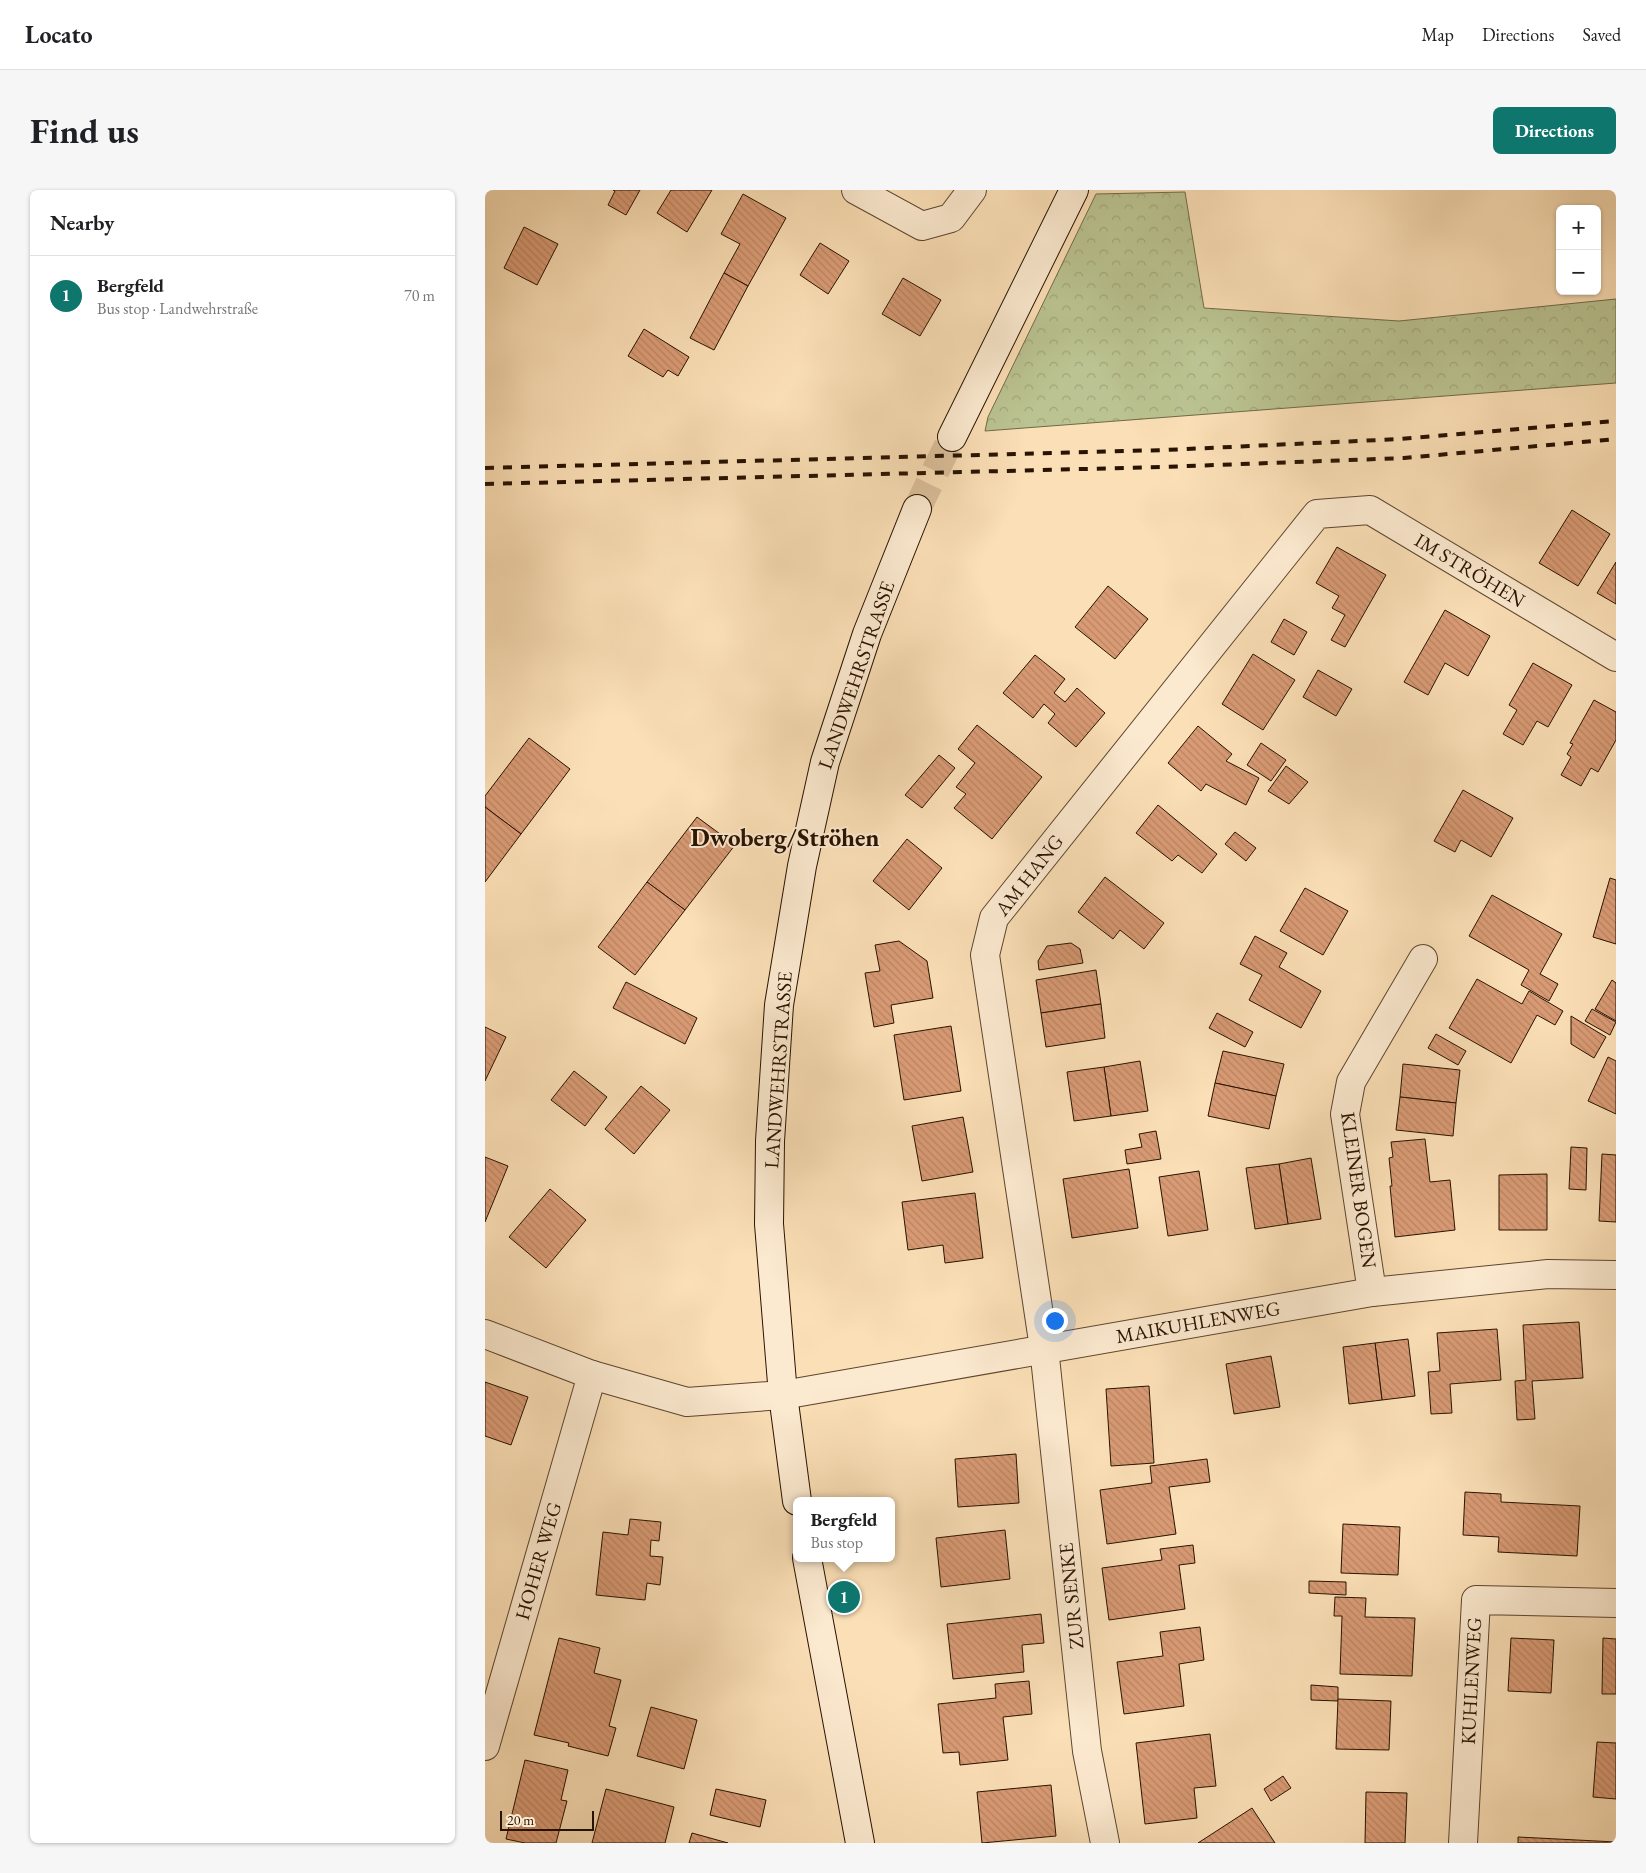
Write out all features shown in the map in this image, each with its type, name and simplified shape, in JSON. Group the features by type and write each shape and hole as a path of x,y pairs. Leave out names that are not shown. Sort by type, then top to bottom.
{"street":[{"path":"856,190 922,226 951,218 971,190"},
{"path":"952,437 1074,190"},
{"name":"LANDWEHRSTRASSE","path":"796,1497 783,1395 769,1224 770,1141 779,1005 802,866 825,762 867,634 917,509"},
{"name":"IM STRÖHEN","path":"1317,514 1370,510 1616,658"},
{"name":"AM HANG","path":"1044,1348 985,955 994,918 1317,514"},
{"name":"KLEINER BOGEN","path":"1372,1292 1345,1114 1351,1082 1423,959"},
{"name":"MAIKUHLENWEG","path":"485,1334 592,1375 687,1402 783,1395 1372,1292 1548,1274 1616,1275"},
{"name":"ZUR SENKE","path":"1044,1348 1087,1751 1105,1843"},
{"name":"HOHER WEG","path":"485,1746 592,1375"},
{"path":"808,1562 860,1843"},
{"name":"KUHLENWEG","path":"1463,1843 1476,1600 1616,1603"}],"green space":[{"path":"1185,192 1204,308 1399,321 1616,299 1616,383 985,431 988,417 1096,194"}],"building":[{"path":"613,190 640,190 626,215 608,205 615,191"},
{"path":"671,190 712,190 687,232 657,213"},
{"path":"743,194 786,218 748,286 724,273 740,244 721,234"},
{"path":"524,227 558,244 537,285 504,268"},
{"path":"820,243 849,261 828,294 800,275"},
{"path":"724,273 748,286 714,350 690,338"},
{"path":"903,278 941,300 920,336 882,314"},
{"path":"644,329 689,357 678,376 668,370 663,377 628,356"},
{"path":"1572,510 1610,534 1578,586 1539,563"},
{"path":"1337,547 1386,575 1345,647 1331,640 1345,615 1332,608 1339,596 1316,583"},
{"path":"1616,562 1616,604 1597,593"},
{"path":"1108,586 1148,619 1115,659 1075,627"},
{"path":"1445,610 1490,636 1468,676 1445,663 1428,695 1404,682"},
{"path":"1284,619 1307,632 1294,655 1271,642"},
{"path":"1253,654 1295,680 1263,730 1222,704"},
{"path":"1035,655 1065,679 1054,693 1065,702 1077,688 1105,713 1076,747 1048,723 1055,714 1044,704 1033,718 1003,693"},
{"path":"1533,663 1572,685 1548,727 1537,721 1523,745 1503,734 1517,710 1509,705"},
{"path":"1318,670 1352,689 1336,716 1303,697"},
{"path":"1594,700 1616,712 1616,740 1598,772 1591,768 1581,786 1561,775 1571,757 1567,754 1573,744 1570,743"},
{"path":"977,725 1042,777 992,839 954,808 966,794 956,787 975,763 958,749"},
{"path":"1198,726 1232,754 1226,761 1259,778 1246,805 1206,784 1201,791 1168,763"},
{"path":"529,738 570,769 521,834 485,807 485,796"},
{"path":"1261,743 1286,760 1271,781 1247,765"},
{"path":"939,755 955,768 922,808 905,795"},
{"path":"1286,766 1308,782 1289,804 1268,791"},
{"path":"1463,790 1513,818 1491,857 1461,840 1455,852 1434,841"},
{"path":"1158,805 1217,854 1202,873 1178,855 1172,861 1136,833"},
{"path":"485,807 521,834 485,882"},
{"path":"697,817 735,845 685,910 647,882"},
{"path":"1235,832 1256,848 1246,861 1225,844"},
{"path":"907,839 942,868 909,910 873,881"},
{"path":"1105,877 1164,923 1144,949 1120,930 1113,939 1078,912"},
{"path":"1610,878 1616,880 1616,944 1593,937"},
{"path":"647,882 685,910 635,975 598,947"},
{"path":"1305,888 1348,911 1323,955 1280,931"},
{"path":"1492,895 1562,934 1540,974 1558,984 1549,1001 1521,985 1529,970 1469,936"},
{"path":"1255,936 1287,953 1279,967 1321,991 1301,1028 1249,1000 1262,975 1240,964"},
{"path":"899,941 927,961 933,998 891,1005 894,1023 874,1027 865,973 880,971 875,945"},
{"path":"1071,943 1080,949 1083,963 1039,970 1038,961 1047,946"},
{"path":"1096,970 1101,1004 1041,1013 1036,980"},
{"path":"1477,979 1522,1004 1529,991 1563,1011 1555,1025 1537,1015 1511,1063 1449,1028"},
{"path":"1612,980 1616,983 1616,1021 1595,1009"},
{"path":"626,982 697,1018 685,1044 613,1008"},
{"path":"1101,1004 1105,1038 1046,1047 1041,1013"},
{"path":"1592,1009 1616,1022 1610,1035 1585,1021"},
{"path":"1217,1013 1253,1032 1245,1047 1209,1028"},
{"path":"1571,1016 1606,1037 1594,1058 1571,1044"},
{"path":"951,1026 961,1091 904,1100 894,1035"},
{"path":"485,1027 506,1037 485,1081"},
{"path":"1436,1034 1466,1051 1458,1065 1428,1048"},
{"path":"1223,1051 1284,1064 1276,1096 1215,1083"},
{"path":"1608,1057 1616,1061 1616,1114 1588,1101"},
{"path":"1140,1061 1148,1111 1111,1116 1104,1067"},
{"path":"1403,1064 1460,1070 1456,1103 1400,1097"},
{"path":"1104,1067 1111,1116 1074,1121 1067,1072"},
{"path":"574,1071 607,1097 585,1126 551,1100"},
{"path":"1215,1083 1276,1096 1269,1129 1208,1116"},
{"path":"641,1086 670,1110 634,1154 605,1129"},
{"path":"1400,1097 1456,1103 1453,1136 1396,1130"},
{"path":"963,1117 973,1172 922,1181 912,1126"},
{"path":"1156,1131 1161,1159 1127,1164 1125,1150 1142,1147 1139,1134"},
{"path":"1425,1139 1430,1182 1450,1180 1455,1230 1395,1237 1390,1186 1392,1186 1389,1158 1393,1157 1391,1142"},
{"path":"1571,1147 1587,1148 1586,1190 1569,1189"},
{"path":"1602,1154 1616,1155 1616,1222 1599,1221"},
{"path":"485,1157 508,1166 485,1222"},
{"path":"1311,1158 1321,1219 1288,1224 1279,1164"},
{"path":"1279,1164 1288,1224 1255,1229 1246,1168"},
{"path":"1129,1169 1138,1228 1072,1238 1063,1179"},
{"path":"1199,1171 1208,1230 1168,1236 1159,1177"},
{"path":"1547,1174 1547,1230 1499,1230 1499,1175"},
{"path":"550,1189 586,1220 546,1268 509,1237"},
{"path":"975,1193 983,1258 945,1263 943,1245 908,1250 902,1202"},
{"path":"1579,1322 1583,1378 1532,1381 1535,1419 1517,1420 1515,1381 1526,1380 1523,1325"},
{"path":"1497,1329 1501,1380 1450,1384 1452,1413 1431,1414 1428,1372 1440,1371 1437,1333"},
{"path":"1408,1339 1415,1396 1382,1400 1375,1343"},
{"path":"1375,1343 1382,1400 1349,1404 1343,1347"},
{"path":"1271,1356 1280,1407 1234,1414 1226,1364"},
{"path":"485,1382 528,1397 511,1445 485,1436"},
{"path":"1149,1386 1154,1463 1111,1466 1106,1389"},
{"path":"1016,1454 1019,1503 958,1507 955,1459"},
{"path":"1207,1459 1210,1482 1169,1487 1176,1534 1107,1544 1100,1490 1152,1483 1150,1466"},
{"path":"1465,1492 1501,1494 1501,1502 1580,1506 1577,1556 1498,1552 1499,1537 1463,1535"},
{"path":"630,1519 661,1522 659,1541 651,1540 650,1556 663,1557 660,1585 647,1583 645,1600 596,1595 603,1532 628,1535"},
{"path":"1343,1524 1400,1527 1398,1575 1341,1573"},
{"path":"1005,1530 1010,1579 941,1587 936,1538"},
{"path":"1193,1545 1195,1563 1179,1565 1185,1609 1109,1620 1102,1568 1162,1560 1160,1549"},
{"path":"1309,1581 1346,1582 1346,1595 1309,1593"},
{"path":"1335,1597 1366,1598 1365,1617 1415,1618 1412,1676 1340,1674 1342,1616 1334,1616"},
{"path":"1041,1614 1044,1643 1022,1645 1024,1672 953,1679 947,1624"},
{"path":"1200,1627 1204,1660 1179,1664 1184,1706 1124,1714 1117,1662 1163,1656 1160,1632"},
{"path":"559,1638 600,1648 594,1673 621,1680 609,1726 616,1728 608,1756 568,1746 569,1743 534,1735"},
{"path":"1511,1638 1554,1640 1551,1693 1508,1691"},
{"path":"1603,1638 1616,1639 1616,1694 1602,1694"},
{"path":"1029,1681 1032,1714 1003,1717 1008,1760 960,1765 959,1752 943,1753 938,1704 996,1698 995,1684"},
{"path":"1311,1685 1338,1687 1338,1701 1311,1700"},
{"path":"1338,1699 1391,1701 1389,1750 1336,1749"},
{"path":"651,1707 697,1720 684,1769 637,1756"},
{"path":"1210,1734 1216,1786 1194,1788 1197,1818 1145,1824 1136,1743"},
{"path":"1597,1742 1616,1743 1616,1799 1593,1797"},
{"path":"525,1760 568,1770 561,1800 567,1801 556,1843 525,1843 506,1839"},
{"path":"1283,1776 1291,1788 1271,1801 1264,1789"},
{"path":"1051,1785 1056,1836 982,1843 977,1792"},
{"path":"606,1789 674,1807 665,1843 592,1843"},
{"path":"716,1789 766,1800 760,1827 710,1815"},
{"path":"1366,1792 1407,1793 1405,1843 1365,1843"},
{"path":"1252,1808 1275,1843 1198,1843"},
{"path":"692,1833 728,1843 689,1843"},
{"path":"1518,1837 1616,1842 1616,1843 1518,1843"}],"tunnel":[{"path":"917,509 952,437"}],"railway":[{"path":"485,468 1165,450 1400,439 1616,421"},
{"path":"485,484 1163,467 1404,458 1616,439"}],"place":[{"name":"Bergfeld","path":"844,1597"}],"district":[{"name":"Dwoberg/Ströhen","path":"785,837"}]}
